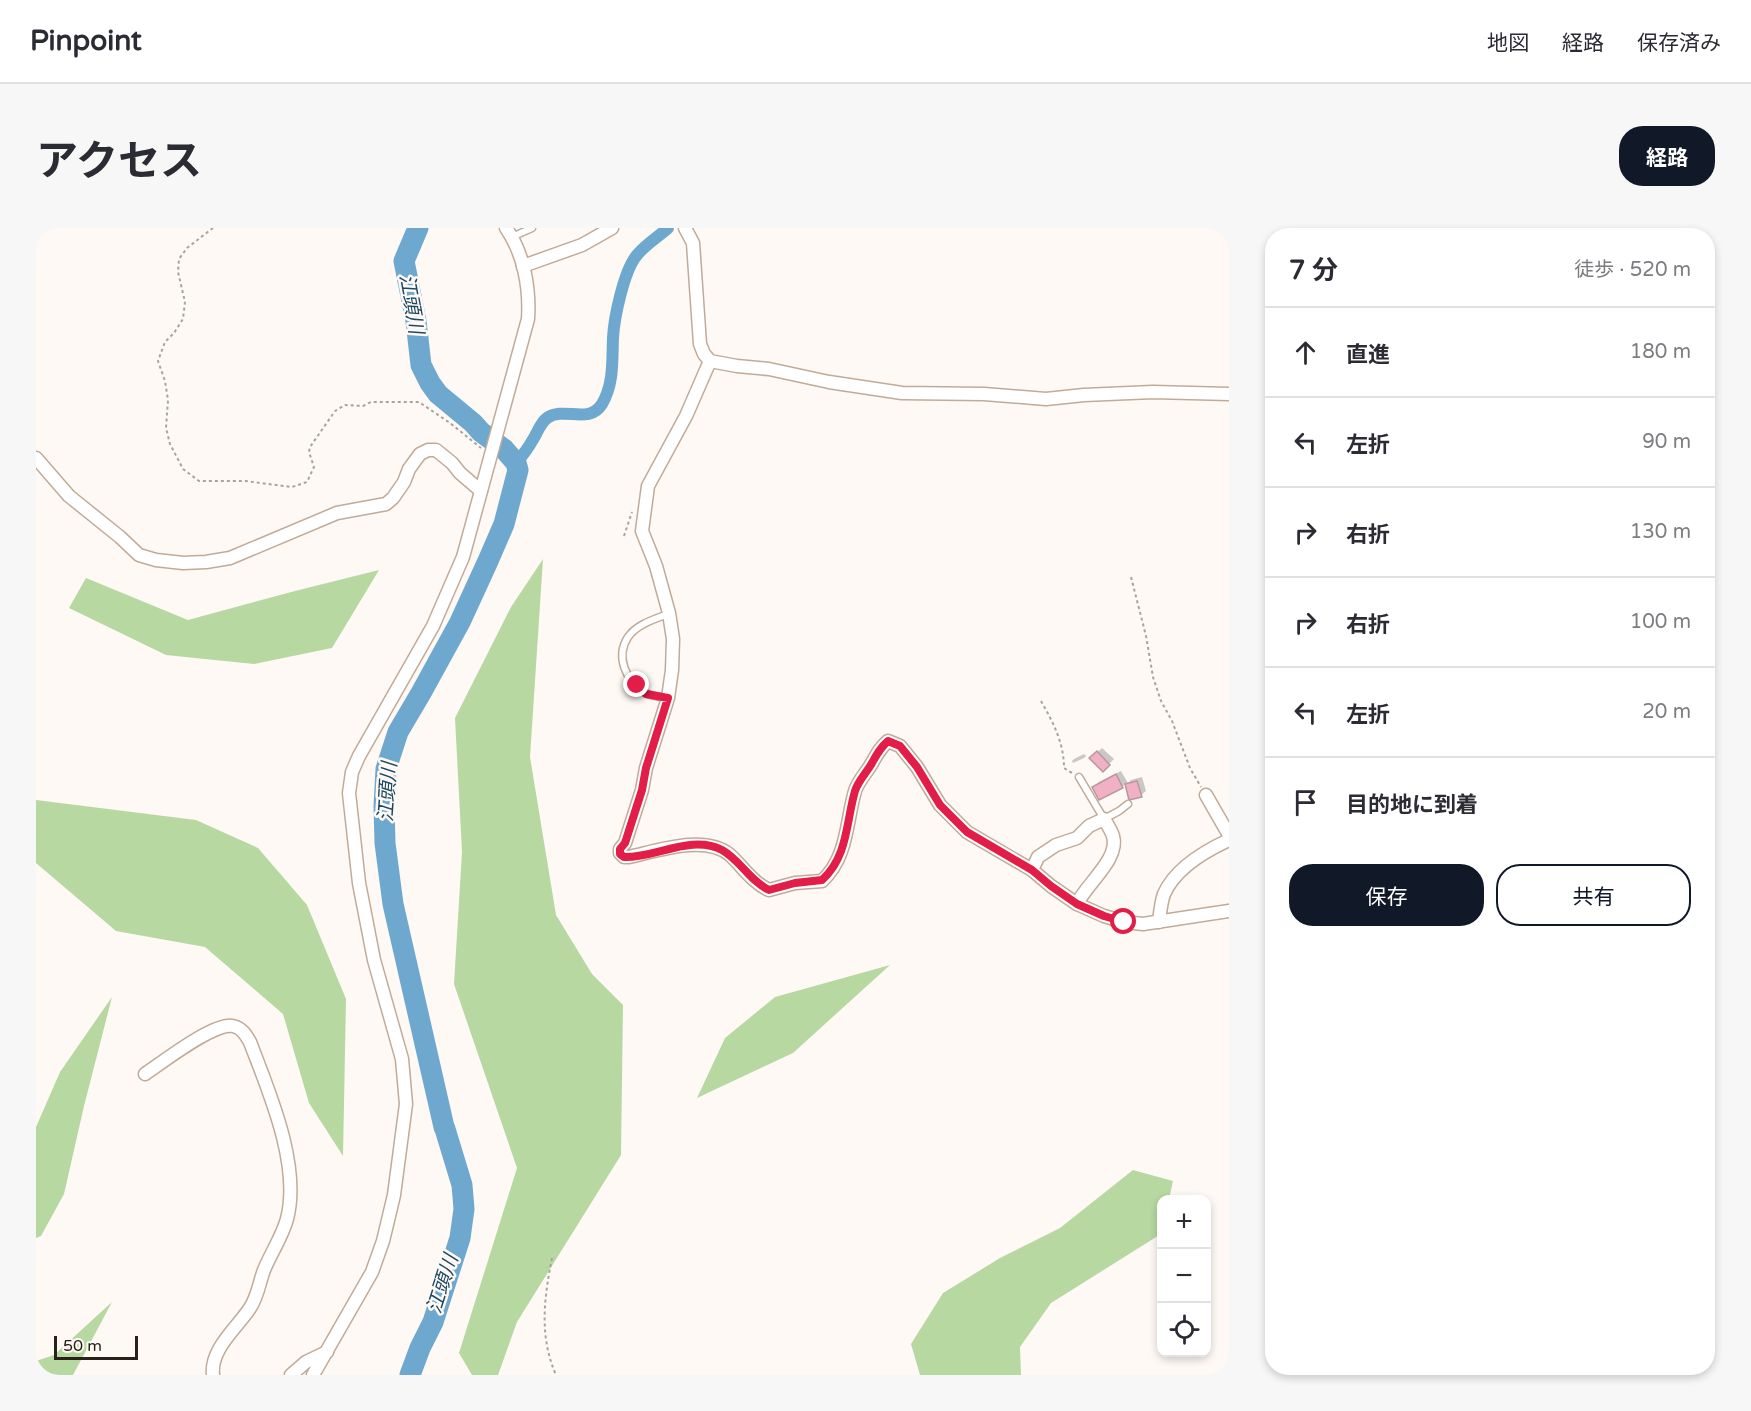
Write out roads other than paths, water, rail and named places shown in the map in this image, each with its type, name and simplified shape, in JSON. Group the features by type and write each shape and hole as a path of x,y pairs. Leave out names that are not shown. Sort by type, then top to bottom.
{"street":[{"path":"523,266 582,245 612,228"},
{"path":"685,228 693,243 700,344 710,361 769,369 829,382 902,393 984,394 1046,399 1153,392 1229,394"},
{"path":"313,1375 372,1272 383,1241 394,1195 406,1104 402,1059 374,960 359,883 349,793 352,772 433,626 463,557 528,319 527,284 523,266 509,232"},
{"path":"710,361 686,416 648,486 642,531 656,566 669,614 673,639 672,670 668,698 646,768 642,790 620,854 624,857 685,846 704,845 725,852 759,885 769,890 795,883 822,880 831,871 846,840 856,789 879,748 888,741 900,746 917,767 940,805 967,832 1032,870 1077,904 1104,916 1124,922 1143,924 1229,911"},
{"path":"36,458 69,496 139,555 156,560 183,563 230,558 337,513 386,504 399,490 409,469 420,454 428,450 436,450 452,462 460,473 481,491"},
{"path":"1206,795 1229,836"},
{"path":"1032,870 1038,857 1056,845 1077,838 1089,826 1104,819 1114,838 1113,851 1077,904"},
{"path":"1159,922 1164,894 1182,870 1210,848 1229,840"},
{"path":"145,1074 216,1028 231,1025 237,1027 250,1042 282,1131 289,1175 289,1205 286,1222 263,1272 254,1302 222,1344 214,1363 213,1375"},
{"path":"291,1375 306,1362 327,1353"}],"lane":[{"path":"509,232 532,228"},
{"path":"668,698 646,694 627,676 622,655 629,636 645,622 669,614"},
{"path":"1079,777 1104,819 1128,804"}],"waterway":[{"name":"江頭川","path":"410,1375 433,1322 460,1238 464,1209 462,1185 444,1127 393,904 385,843 386,769 398,732 460,622 488,561 504,524 518,470 516,463 504,449 438,394 421,365 416,321 404,261 418,228"},
{"path":"516,463 547,418 561,414 590,413 602,404 609,388 615,319 628,271 640,251 668,228"}]}
